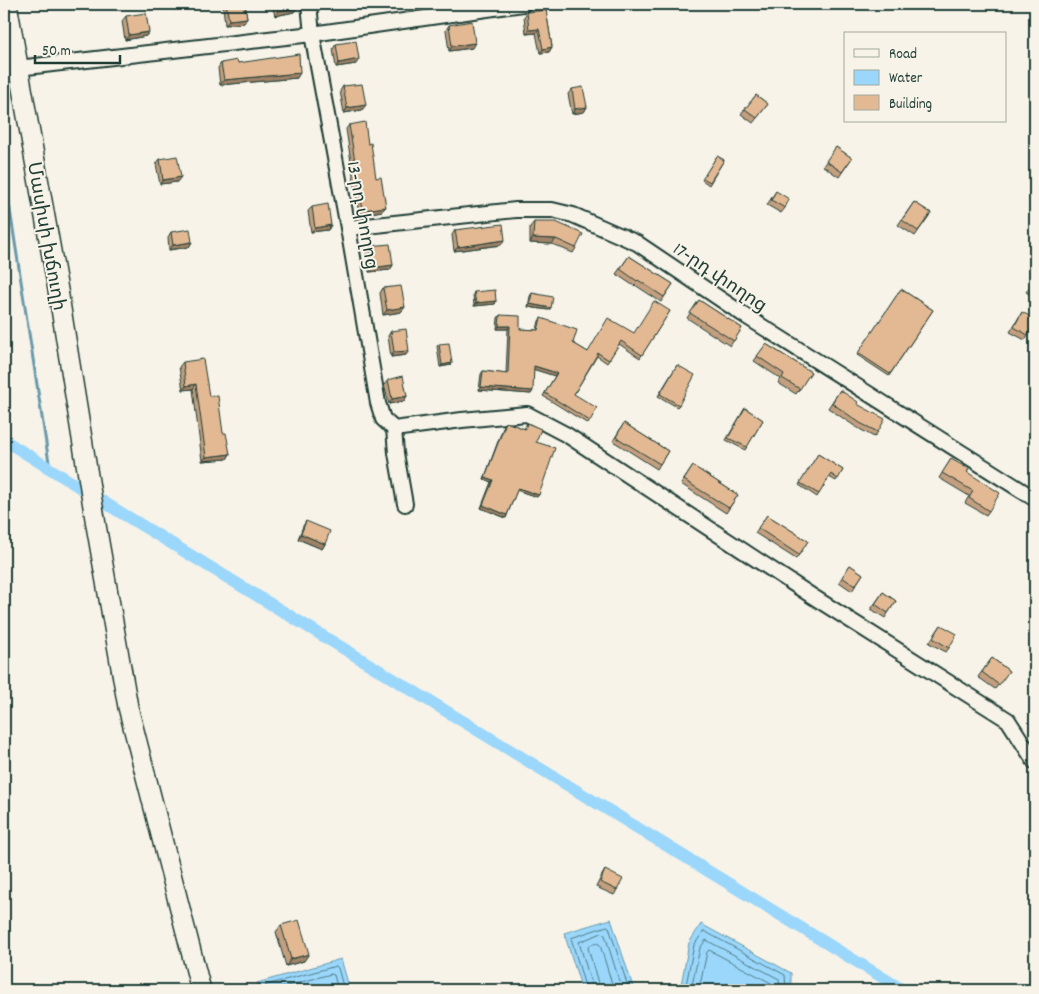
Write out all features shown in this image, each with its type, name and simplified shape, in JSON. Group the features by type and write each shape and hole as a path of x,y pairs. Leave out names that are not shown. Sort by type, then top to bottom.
{"main road":[{"name":"Մասիսի խճուղի","path":"8,4 128,707 201,990"}],"street":[{"name":"13-րդ փողոց","path":"309,4 312,34 378,403 384,419 394,429"},
{"path":"18,68 312,34 523,4"},
{"name":"17-րդ փողոց","path":"348,228 516,210 552,210 573,215 637,243 744,314 1035,499"},
{"path":"405,504 396,453 394,429 527,414 567,435 812,596 1008,720 1035,762"}],"water":[{"path":"611,919 634,990 582,990 564,933"},
{"path":"701,924 791,973 791,989 680,990 689,943"},
{"path":"341,959 350,990 259,990 257,983"}],"building":[{"path":"226,4 245,4 247,18 229,20"},
{"path":"277,4 297,4 298,7 278,11"},
{"path":"546,10 552,47 543,49 539,29 529,30 527,12"},
{"path":"146,13 149,32 129,35 126,16"},
{"path":"472,21 475,43 452,46 449,25"},
{"path":"356,41 359,59 339,63 336,44"},
{"path":"299,54 300,73 224,80 221,63 237,60 238,63"},
{"path":"362,84 366,105 347,108 343,86"},
{"path":"583,87 587,107 575,109 572,89"},
{"path":"756,95 768,104 757,118 745,109"},
{"path":"365,122 368,144 371,143 376,178 381,177 386,207 363,210 349,125"},
{"path":"836,147 852,158 842,172 826,161"},
{"path":"177,156 181,177 163,180 160,159"},
{"path":"717,156 724,160 710,182 703,178"},
{"path":"776,191 789,199 785,208 771,200"},
{"path":"914,202 931,213 918,231 902,220"},
{"path":"328,204 331,225 315,228 312,207"},
{"path":"534,222 556,222 583,234 576,248 556,239 533,238"},
{"path":"503,224 505,240 458,247 455,230"},
{"path":"190,229 192,242 173,245 171,232"},
{"path":"390,244 393,265 372,268 370,246"},
{"path":"629,256 673,284 664,297 620,269"},
{"path":"1035,279 1035,291 1030,287"},
{"path":"401,286 405,307 387,310 383,288"},
{"path":"901,289 933,310 890,374 858,353"},
{"path":"495,290 496,301 476,303 474,292"},
{"path":"532,293 553,297 551,308 530,304"},
{"path":"699,300 742,328 734,341 690,313"},
{"path":"654,301 670,311 642,355 621,341 609,360 598,353 574,394 597,408 590,421 545,393 557,373 534,366 533,391 481,387 483,371 508,374 510,326 499,326 500,315 520,316 520,329 538,330 541,318 577,330 573,343 588,352 608,318 634,333"},
{"path":"1022,312 1035,319 1028,335 1014,327"},
{"path":"406,329 409,351 394,352 391,331"},
{"path":"449,343 452,363 442,365 439,344"},
{"path":"766,344 811,372 800,389 782,378 784,374 757,356"},
{"path":"203,359 209,396 218,396 223,433 226,433 230,454 206,457 196,384 186,386 183,362"},
{"path":"677,365 695,375 679,405 660,394"},
{"path":"403,376 407,396 392,399 388,380"},
{"path":"840,390 858,402 857,404 885,419 878,432 860,423 832,403"},
{"path":"745,408 763,420 747,447 728,438"},
{"path":"506,422 525,429 527,423 541,429 536,442 555,448 539,495 518,488 507,515 483,505 493,480 485,477"},
{"path":"624,423 668,451 660,464 616,437"},
{"path":"818,454 843,470 838,479 831,474 819,494 800,483"},
{"path":"951,459 969,469 967,472 1000,493 989,511 969,498 973,491 942,473"},
{"path":"693,466 738,495 729,508 684,480"},
{"path":"767,515 808,541 799,555 758,528"},
{"path":"306,521 330,531 325,544 301,534"},
{"path":"850,565 863,574 855,586 842,577"},
{"path":"883,592 896,601 888,613 875,604"},
{"path":"941,625 957,634 949,648 933,638"},
{"path":"992,658 1009,671 999,685 982,672"},
{"path":"605,870 623,879 617,890 600,882"},
{"path":"299,920 309,954 291,959 281,925"}],"waterway":[{"path":"4,171 50,469"},
{"path":"4,440 903,990"}]}
